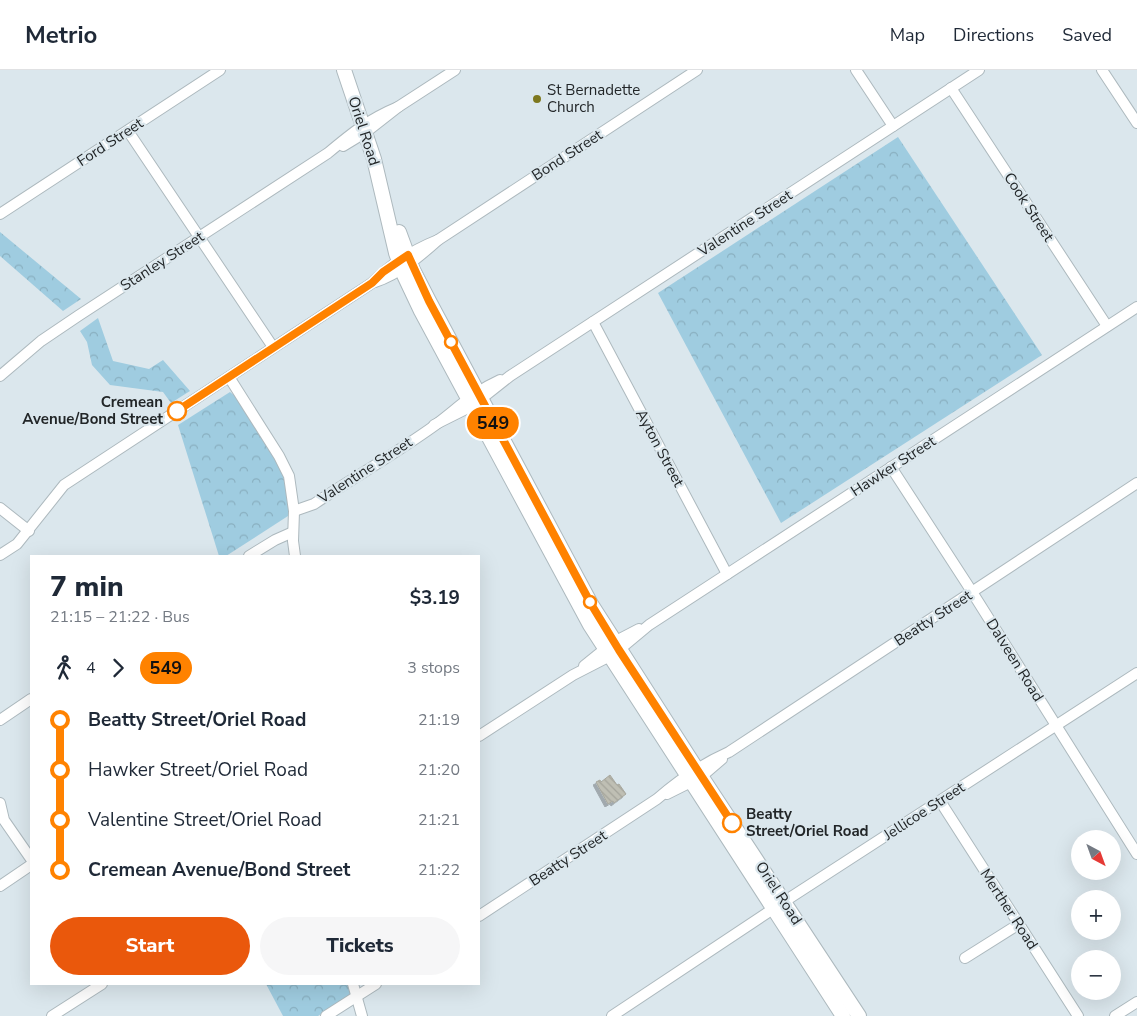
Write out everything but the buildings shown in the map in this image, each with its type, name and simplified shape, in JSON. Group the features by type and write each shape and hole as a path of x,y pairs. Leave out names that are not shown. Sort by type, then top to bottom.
{"main road":[{"name":"Oriel Road","path":"344,70 365,128 405,262 429,301 475,399 587,597 612,649 694,775 773,909 843,1016"},
{"name":"Oriel Road","path":"694,775 785,901 859,1016"}],"street":[{"name":"Ford Street","path":"0,214 220,70"},
{"name":"Stanley Street","path":"0,376 48,336 328,153 354,141 365,128 455,70"},
{"name":"Bond Street","path":"0,555 17,544 29,531 64,485 372,283 383,272 405,262 417,249 438,240 697,70"},
{"path":"856,70 893,126"},
{"name":"Valentine Street","path":"294,511 314,504 475,399 486,386 510,376 979,70"},
{"path":"1102,70 1137,123"},
{"name":"Cook Street","path":"951,88 1107,326"},
{"path":"128,131 273,347"},
{"name":"Hawker Street","path":"480,735 1137,307"},
{"name":"Ayton Street","path":"593,322 727,574"},
{"path":"229,376 286,468 293,490 295,555"},
{"name":"Dalveen Road","path":"891,467 1137,854"},
{"name":"Beatty Street","path":"480,915 1137,483"},
{"path":"0,508 29,531"},
{"path":"252,555 275,540 293,532"},
{"name":"Jellicoe Street","path":"612,1016 785,901 1137,673"},
{"path":"0,720 30,700"},
{"name":"Merther Road","path":"940,801 1078,1016"},
{"path":"0,803 4,820 30,858"},
{"path":"0,886 30,866"},
{"path":"965,958 1019,924"},
{"path":"52,1016 100,985"},
{"path":"352,985 362,1016"},
{"path":"326,1016 374,985"},
{"path":"1115,1016 1137,1002"}],"green space":[{"path":"898,137 1042,355 781,523 658,293"},
{"path":"0,232 81,299 63,311 0,256"},
{"path":"98,318 113,361 149,369 163,360 190,391 171,403 163,392 110,385 92,365 87,342 80,331"},
{"path":"230,392 236,397 282,470 289,504 288,516 228,555 219,555 178,425"},
{"path":"267,985 348,985 351,994 318,1016 283,1016"}],"bus line":[{"name":"549","path":"177,411 372,283 388,268 408,255 413,270 429,301 591,604 732,823"}],"place":[{"name":"St Bernadette Church","path":"537,99"},
{"name":"Cremean Avenue/Bond Street","path":"177,411"},
{"name":"Beatty Street/Oriel Road","path":"732,823"}]}
